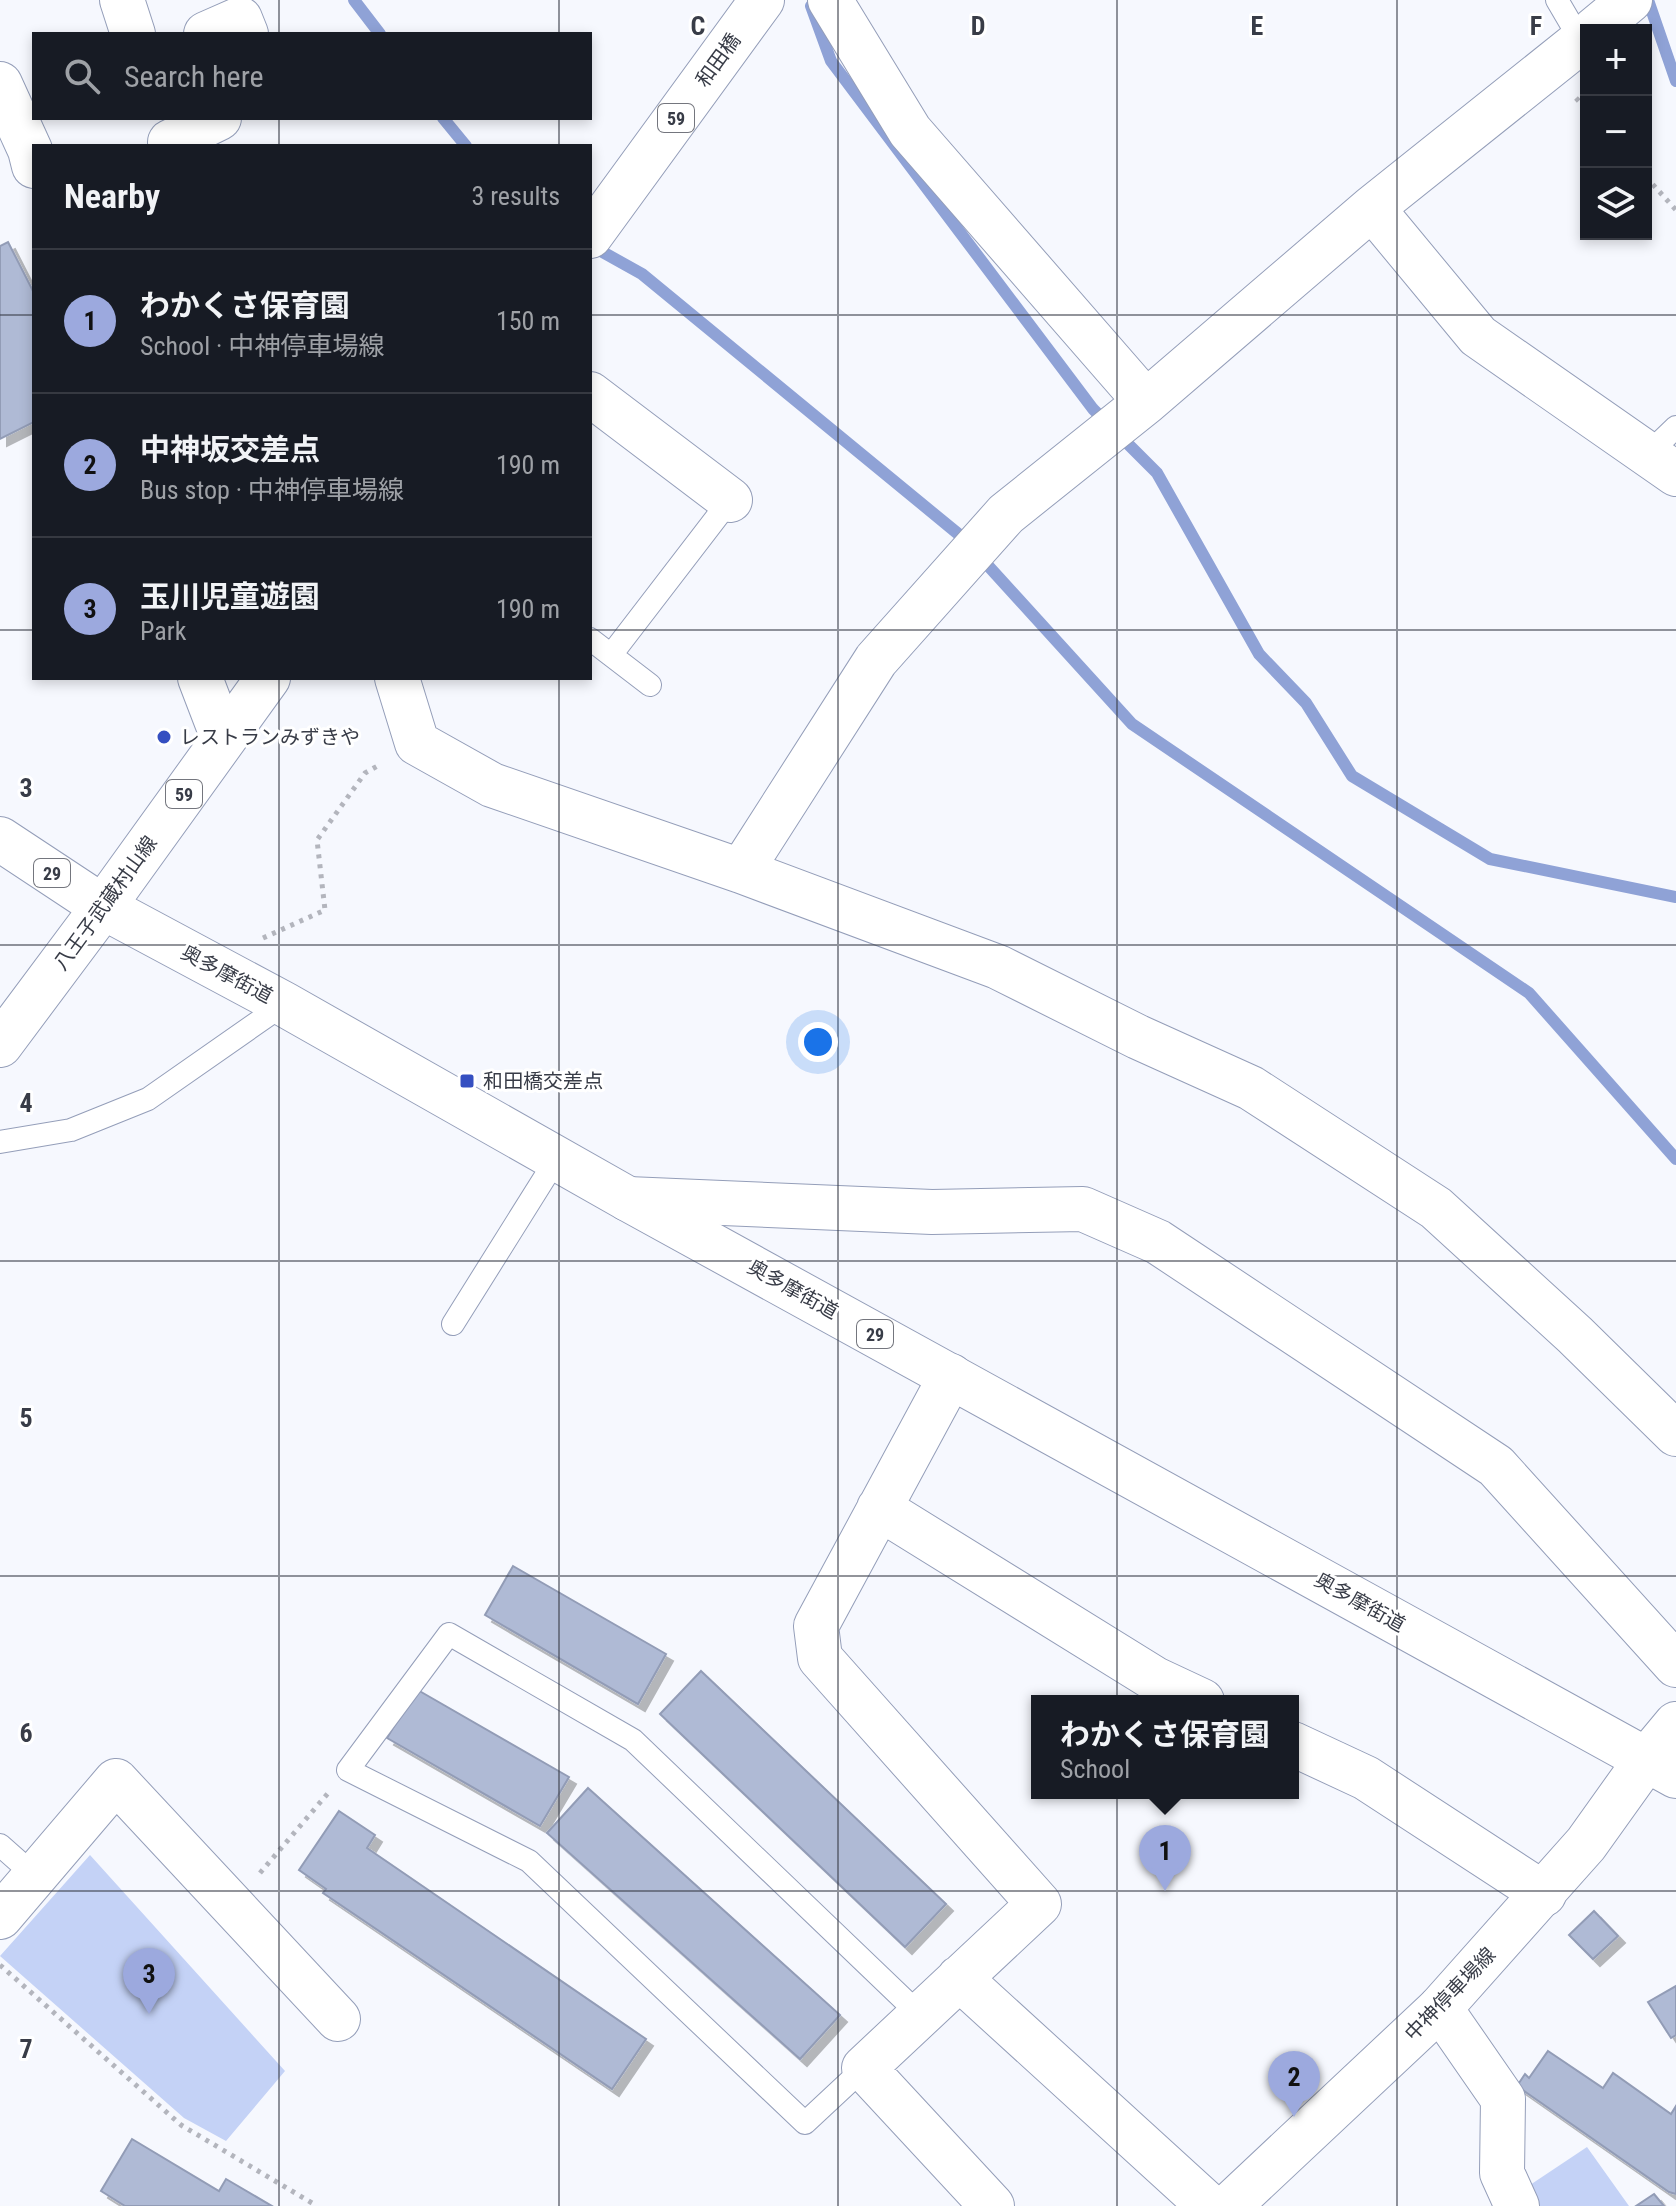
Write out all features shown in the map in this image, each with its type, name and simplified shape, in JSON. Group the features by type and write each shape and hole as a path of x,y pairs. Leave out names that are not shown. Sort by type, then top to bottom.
{"street":[{"path":"122,0 132,32"},
{"name":"和田橋","path":"592,233 762,0"},
{"path":"830,0 910,131 1124,420"},
{"path":"1601,24 1629,1"},
{"path":"211,32 240,19 245,32"},
{"path":"741,871 876,660 1006,514 1124,420 1372,208 1580,42"},
{"path":"0,84 32,158"},
{"path":"168,135 213,120"},
{"path":"1372,208 1478,336 1667,451"},
{"path":"592,396 730,500"},
{"path":"201,680 223,738"},
{"name":"八王子武蔵村山線","path":"0,1045 267,680"},
{"path":"398,680 417,743 492,785 741,871 998,967 1138,1037 1251,1088 1436,1208 1575,1335 1676,1434"},
{"name":"奥多摩街道","path":"0,839 103,907 284,1004 628,1199 1661,1768"},
{"path":"628,1199 932,1212 1083,1209 1158,1242 1496,1466 1676,1665"},
{"path":"951,1376 816,1626 820,1658 1039,1904 864,2068 992,2206"},
{"path":"879,1508 1155,1679 1189,1695"},
{"name":"中神停車場線","path":"1229,2206 1440,2008 1586,1844 1661,1768 1676,1724"},
{"path":"1299,1747 1366,1778 1544,1894"},
{"path":"0,1917 116,1781 338,2019"},
{"path":"959,1978 1209,2206"},
{"path":"1440,2008 1503,2099 1502,2173 1517,2206"}],"lane":[{"path":"1557,0 1580,28"},
{"path":"611,655 730,500"},
{"path":"592,641 650,685"},
{"path":"0,1142 71,1130 148,1099 284,1004"},
{"path":"453,1324 557,1158"},
{"path":"864,2068 805,2123 529,1861 348,1770 449,1634 633,1740 920,2015"},
{"path":"0,1845 35,1876"}],"path":[{"path":"1652,184 1676,210"},
{"path":"263,938 325,910 317,840 365,773 417,743"},
{"path":"232,1905 348,1770"},
{"path":"0,1965 181,2125 317,2206"}],"shaded area":[{"path":"90,1855 285,2071 226,2141 184,2118 0,1956"},
{"path":"1587,2147 1629,2206 1537,2206 1527,2187"}],"building":[{"path":"8,242 32,289 32,423 0,439 0,246"},
{"path":"513,1566 666,1654 638,1704 485,1615"},
{"path":"701,1671 946,1904 905,1947 660,1714"},
{"path":"416,1689 569,1777 540,1826 387,1738"},
{"path":"588,1788 840,2015 800,2059 547,1833"},
{"path":"339,1811 375,1835 367,1848 646,2039 612,2089 323,1893 326,1889 299,1870"},
{"path":"1594,1911 1618,1936 1593,1959 1569,1935"},
{"path":"1676,1986 1676,2035 1671,2038 1648,2002"},
{"path":"1548,2051 1603,2088 1613,2073 1671,2114 1676,2106 1676,2194 1517,2086 1525,2074 1529,2078"},
{"path":"132,2139 219,2191 226,2179 272,2206 125,2206 101,2191"},
{"path":"1654,2194 1664,2206 1636,2206"}],"waterway":[{"path":"354,0 378,32"},
{"path":"1648,0 1676,81"},
{"path":"811,6 831,61 1093,409 1157,473 1259,654 1306,703 1352,776 1490,859 1676,897"},
{"path":"445,120 464,144"},
{"path":"592,246 642,274 962,537 1132,724 1529,993 1676,1159"}],"place":[{"name":"レストランみずきや","path":"164,737"},
{"name":"和田橋交差点","path":"467,1081"},
{"name":"わかくさ保育園","path":"1165,1891"},
{"name":"玉川児童遊園","path":"149,2014"},
{"name":"中神坂交差点","path":"1294,2117"}]}
